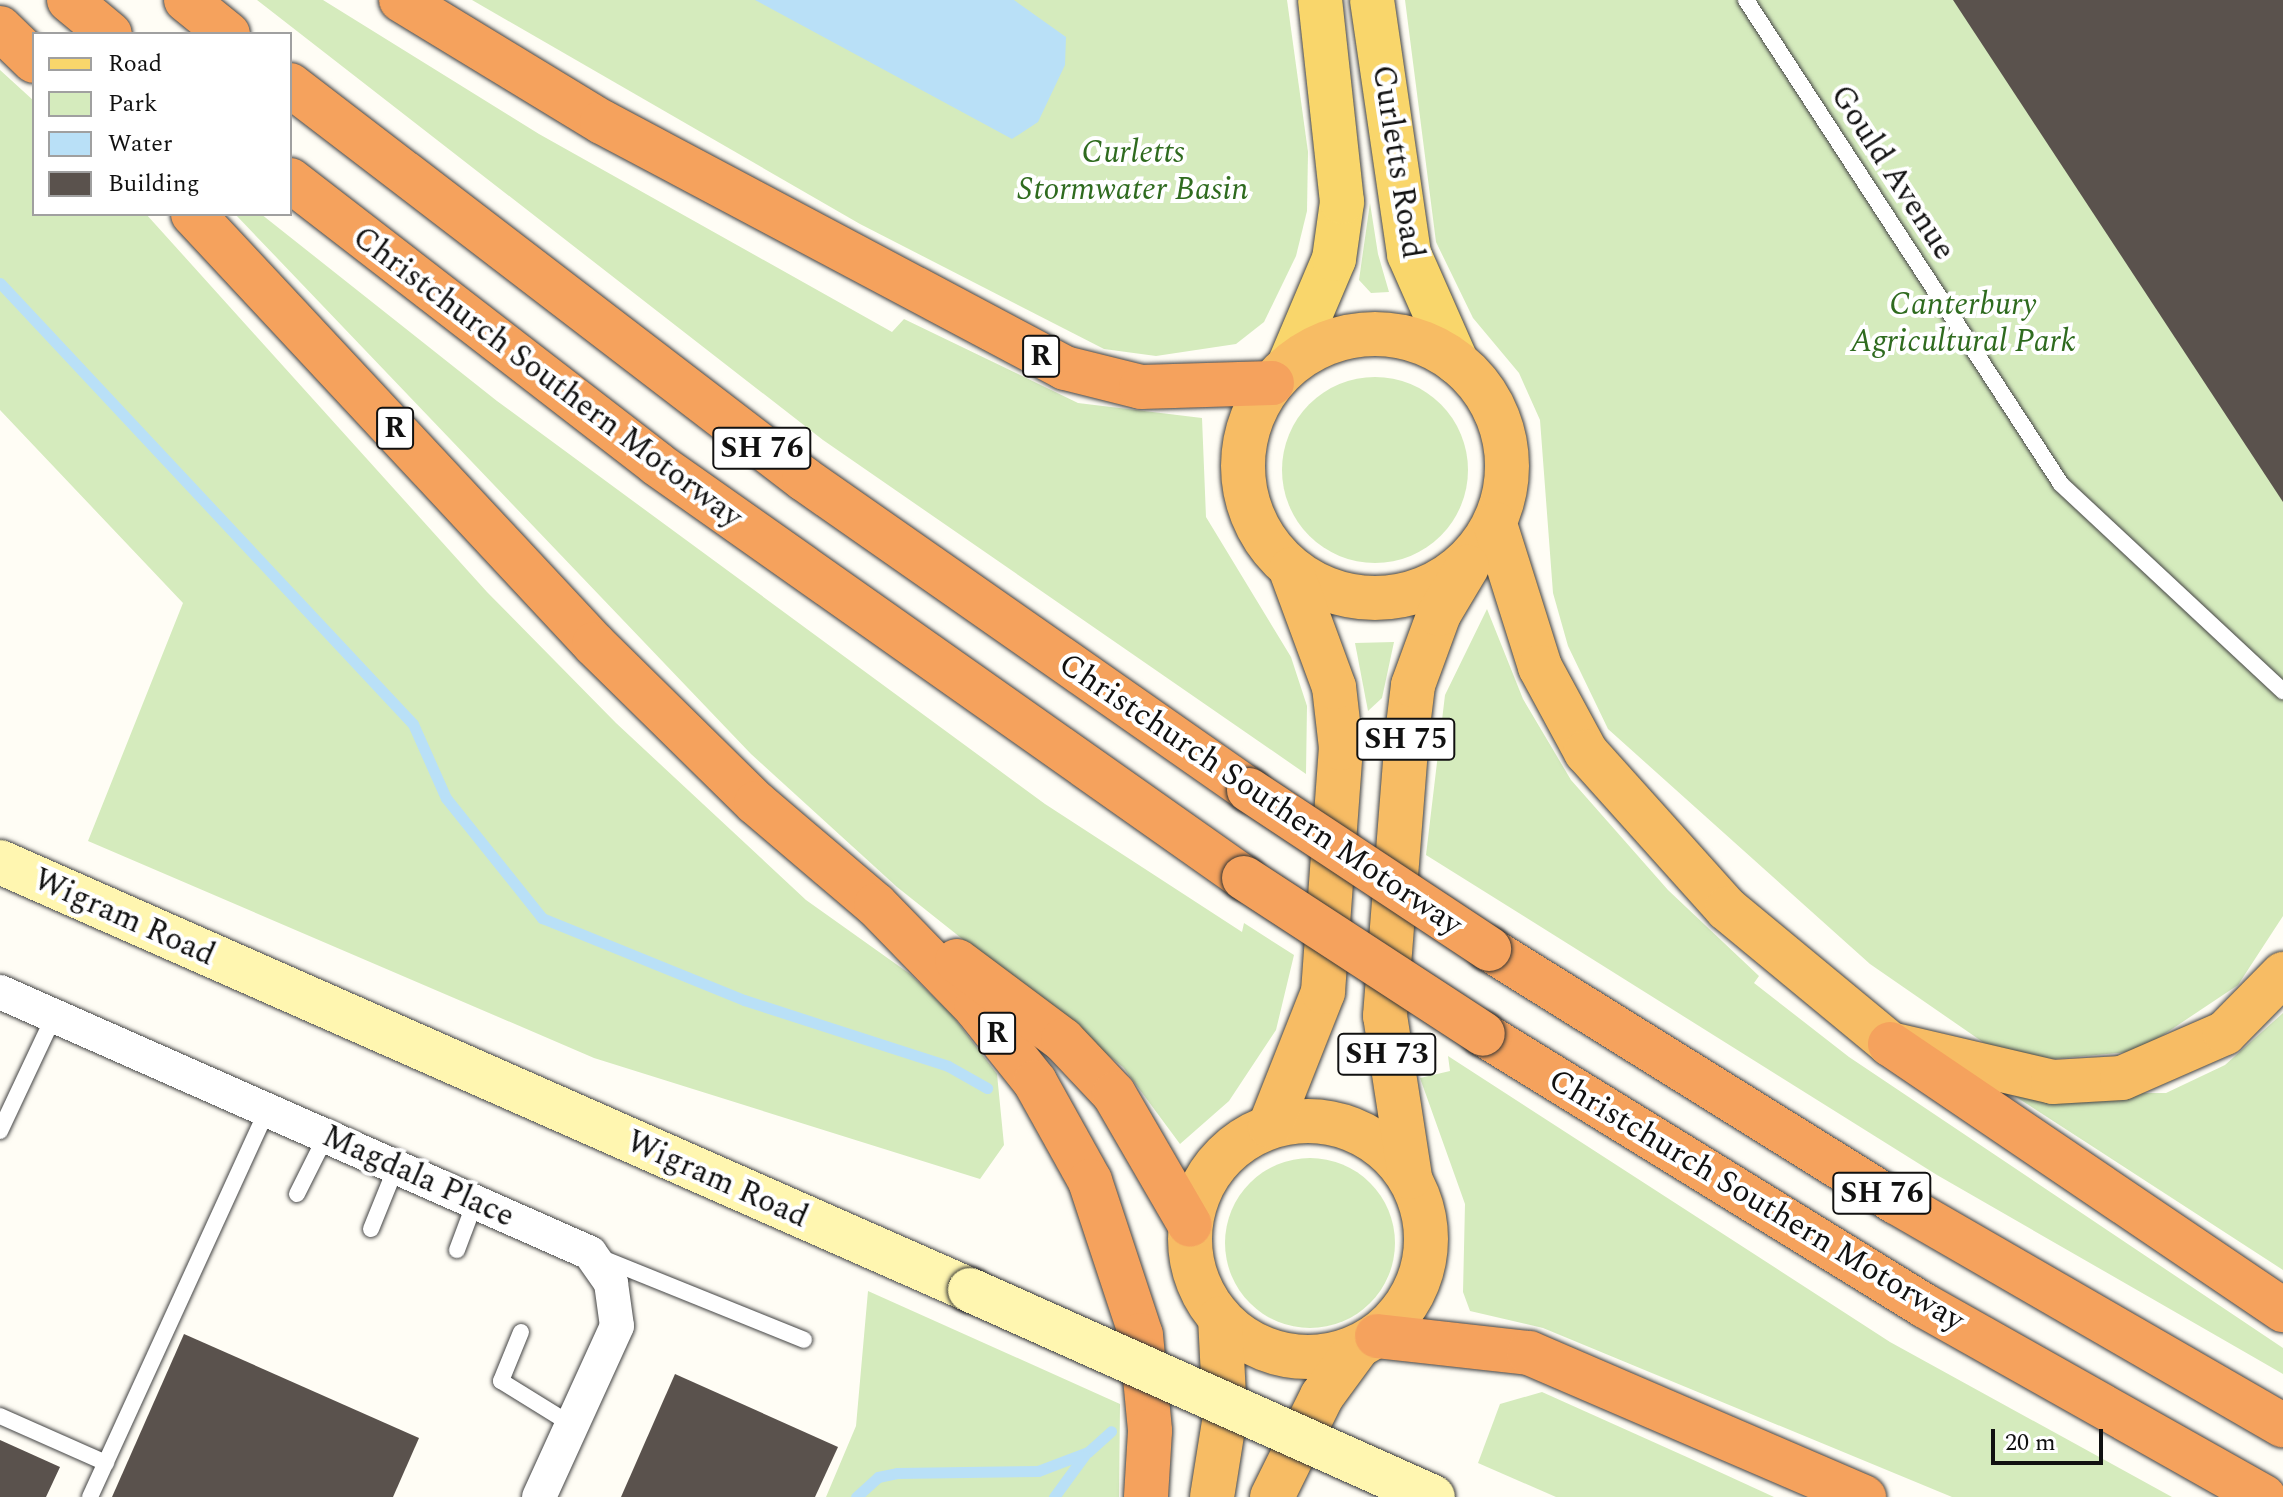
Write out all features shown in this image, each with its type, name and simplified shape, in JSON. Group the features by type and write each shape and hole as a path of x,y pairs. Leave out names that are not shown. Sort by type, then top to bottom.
{"highway":[{"path":"69,0 108,32"},
{"path":"186,0 226,32"},
{"name":"R","path":"401,0 669,159 1065,368 1141,387 1280,374 1343,337 1373,334 1432,346 1457,363"},
{"path":"0,28 32,59"},
{"name":"Christchurch Southern Motorway","path":"292,87 804,479 1249,790 1489,949 1896,1202 2283,1425"},
{"name":"Christchurch Southern Motorway","path":"292,182 657,464 1244,878 1483,1034 1925,1306 2264,1497"},
{"name":"R","path":"195,216 664,715 876,905 1007,1045 1090,1181 1141,1335 1150,1431 1146,1497"},
{"name":"SH 75","path":"1391,929 1413,685 1439,614 1495,524 1508,466 1504,437 1478,384 1457,363"},
{"name":"SH 75","path":"1280,374 1248,429 1243,480 1258,530 1291,570 1318,631 1339,718 1332,890"},
{"path":"1495,524 1540,667 1586,752 1727,909 1890,1044 2283,1310"},
{"path":"1291,570 1356,598 1391,598 1425,590 1470,561"},
{"name":"SH 73","path":"1270,1126 1313,1029 1332,890"},
{"path":"876,905 1019,1004 1085,1061 1138,1125 1190,1225"},
{"name":"SH 73","path":"1272,1497 1322,1396 1420,1280 1424,1209 1410,1177 1387,1058 1391,929"},
{"path":"1890,1044 2053,1082 2122,1078 2192,1053 2225,1033 2283,974"},
{"path":"1212,1497 1225,1416 1220,1318 1191,1258 1190,1225 1216,1164 1270,1126 1309,1120 1349,1127 1383,1147 1410,1177"},
{"path":"1220,1318 1269,1351 1330,1356 1368,1342 1529,1353 1864,1497"}],"main road":[{"name":"Curletts Road","path":"1280,374 1334,259 1342,202 1320,0"},
{"name":"Curletts Road","path":"1372,0 1405,239 1422,295 1457,363"},
{"name":"Wigram Road","path":"0,862 1433,1497"}],"street":[{"name":"Magdala Place","path":"0,992 590,1253"},
{"path":"539,1497 575,1427 617,1326 611,1283 590,1253"}],"lane":[{"name":"Gould Avenue","path":"1746,0 2061,484 2283,691"},
{"path":"0,1131 54,1016"},
{"path":"90,1497 267,1110"},
{"path":"297,1194 326,1136"},
{"path":"371,1229 396,1167"},
{"path":"457,1250 475,1202"},
{"path":"590,1253 804,1340"},
{"path":"521,1332 501,1381 575,1427"},
{"path":"0,1416 106,1463"}],"green space":[{"path":"257,0 323,0 539,134 892,332 904,319 1078,403 1202,418 1206,517 1291,657 1307,706 1306,774 823,440"},
{"name":"Curletts Stormwater Basin","path":"472,0 1287,0 1308,152 1307,211 1296,256 1264,322 1236,344 1156,356 1104,349 860,224"},
{"name":"Canterbury Agricultural Park","path":"1405,0 2283,0 2283,916 2238,985 2139,1051 2053,1059 1990,1047 1870,964 1608,729 1568,646 1553,593 1540,420 1519,373 1473,318 1436,242"},
{"path":"0,70 32,99 32,216 148,216 487,592 616,723 806,900 910,974 952,1015 997,1074 1004,1145 980,1179 594,1058 88,841 183,603 0,410"},
{"path":"1370,203 1378,254 1389,292 1371,293 1359,280"},
{"path":"237,216 264,216 497,401 1045,804 1242,932 1244,923 1294,955 1276,1030 1229,1101 1180,1144 1123,1067 897,887 751,754"},
{"path":"1375,377 1411,384 1441,404 1461,434 1468,470 1461,506 1441,536 1411,556 1375,563 1339,556 1309,536 1289,506 1282,470 1289,434 1309,404 1339,384"},
{"path":"1487,609 1523,699 1571,780 1668,890 1759,976 1754,983 1849,1057 2283,1348 2283,1374 1937,1175 1426,855 1445,695"},
{"path":"1394,642 1382,698 1368,711 1355,643"},
{"path":"2283,1013 2283,1270 2010,1093 2166,1093 2225,1065"},
{"path":"1448,1056 1890,1342 2172,1497 1952,1497 1543,1328 1470,1311 1463,1292 1465,1204 1420,1078 1450,1071"},
{"path":"1310,1158 1342,1165 1370,1183 1388,1211 1395,1243 1388,1275 1370,1303 1342,1321 1310,1328 1278,1321 1250,1303 1232,1275 1225,1243 1232,1211 1250,1183 1278,1165"},
{"path":"868,1291 1120,1404 1119,1497 826,1497 856,1426"},
{"path":"1542,1392 1774,1497 1556,1497 1478,1463 1500,1404"}],"water":[{"path":"755,0 1014,0 1066,37 1065,65 1038,122 1012,139"}],"building":[{"path":"1953,0 2283,0 2283,502"},
{"path":"184,1334 419,1438 393,1497 112,1497"},
{"path":"675,1374 838,1447 815,1497 621,1497"},
{"path":"0,1440 60,1467 46,1497 0,1497"}],"waterway":[{"path":"0,283 413,724 446,798 542,918 744,1000 948,1066 987,1088"},
{"path":"856,1497 878,1477 897,1473 1038,1471 1088,1452 1111,1431"},
{"path":"1054,1497 1084,1456"}]}
